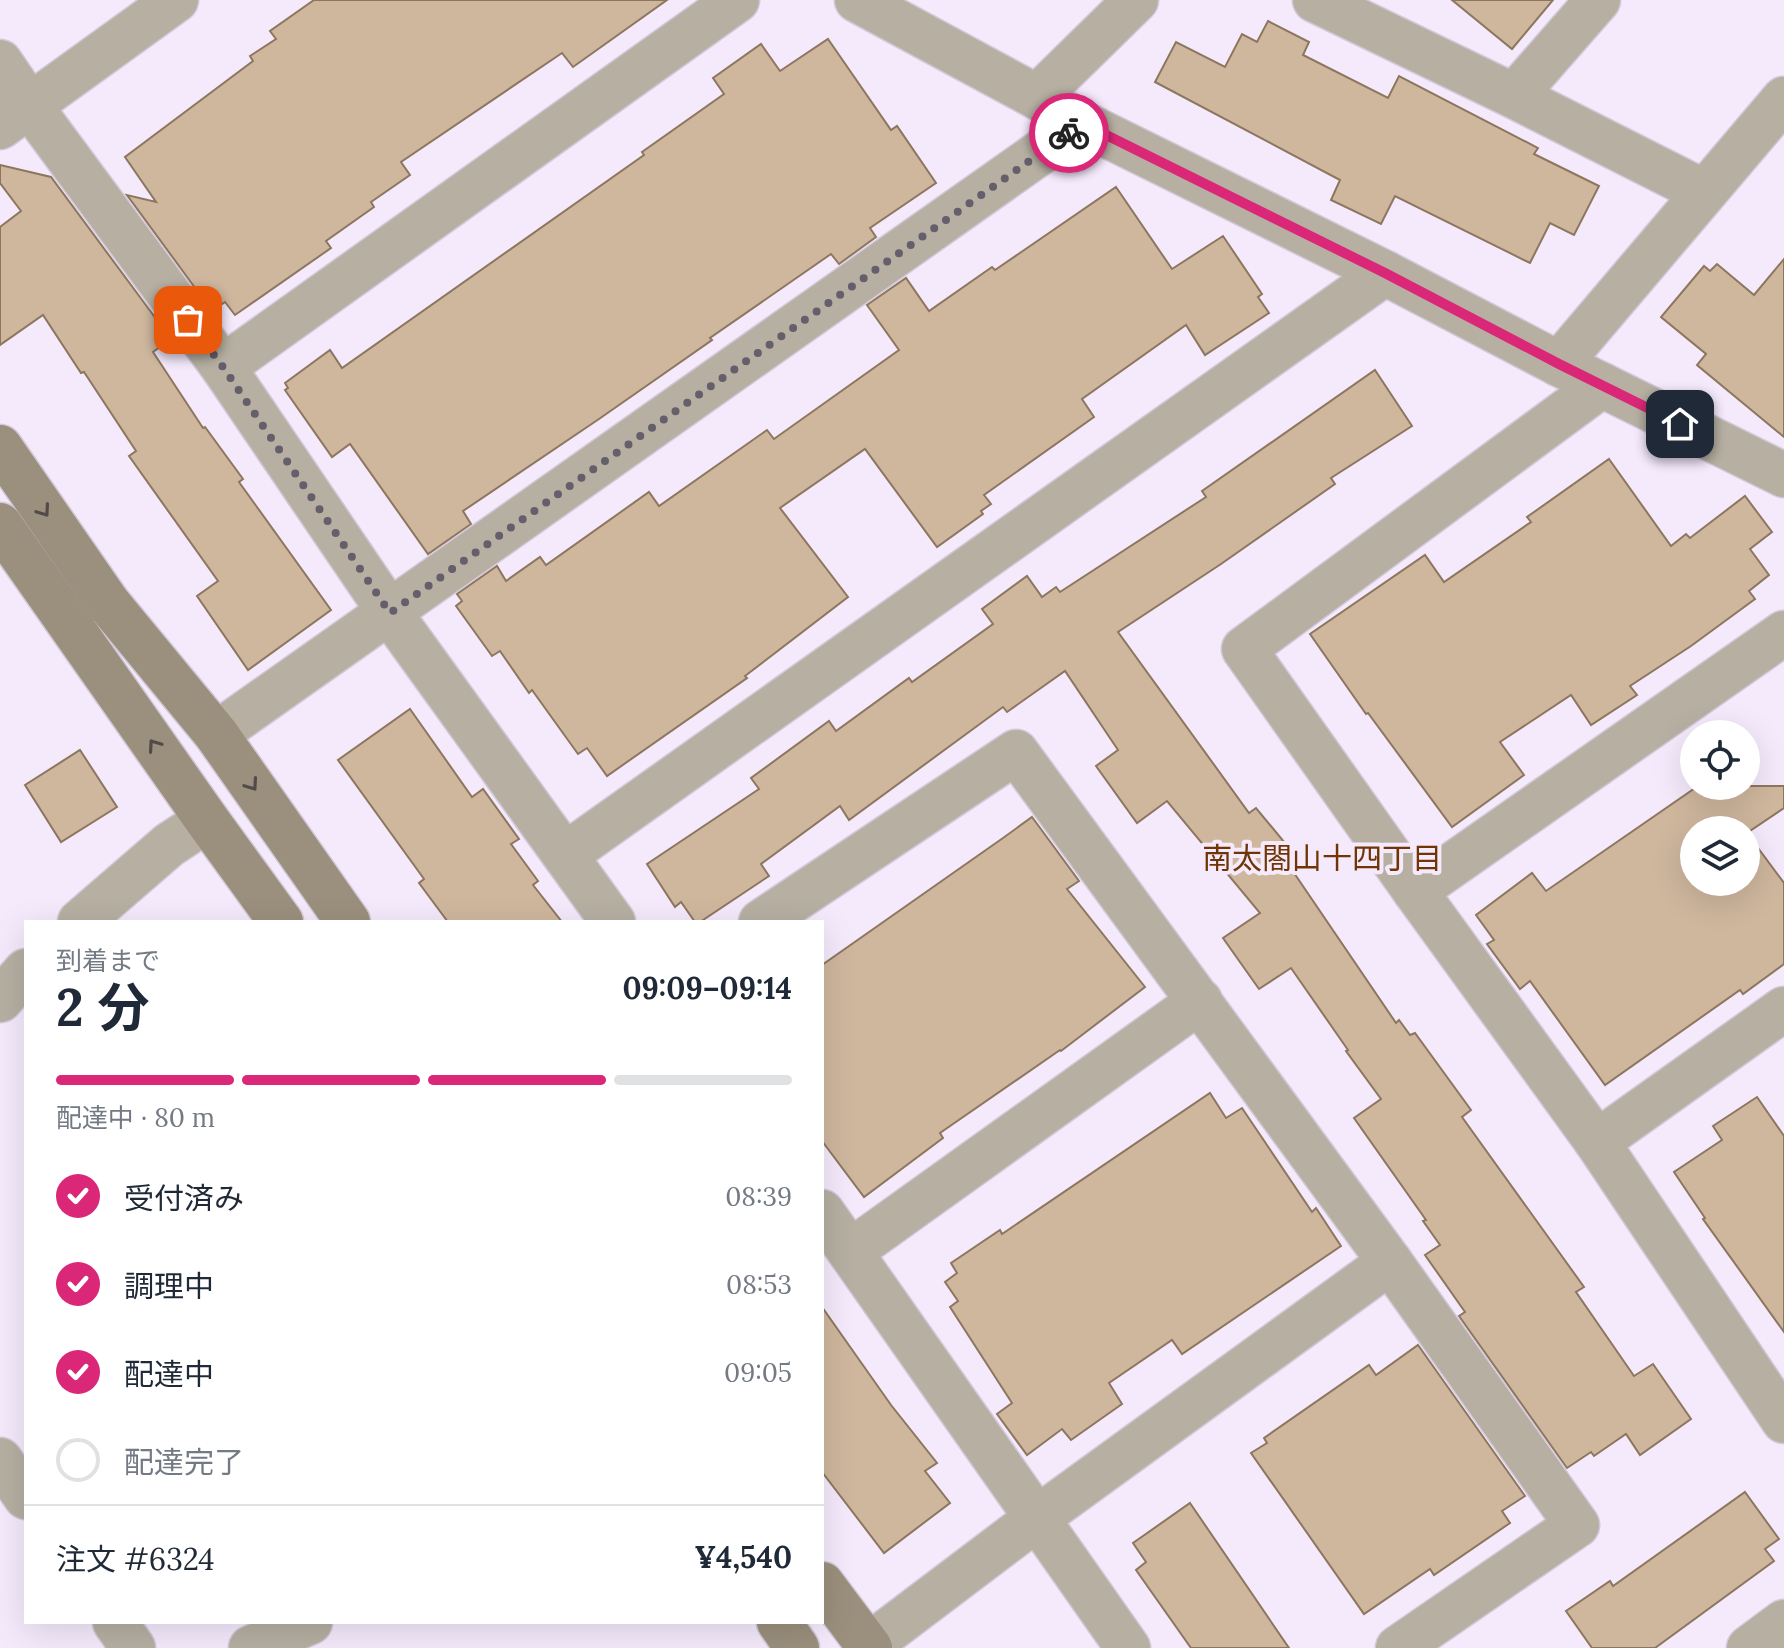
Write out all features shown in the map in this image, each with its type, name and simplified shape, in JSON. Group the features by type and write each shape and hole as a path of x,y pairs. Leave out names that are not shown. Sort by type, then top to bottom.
{"street":[{"path":"15,117 176,0"},
{"path":"223,367 737,0"},
{"path":"857,0 1082,123 1784,475"},
{"path":"1037,97 1136,0"},
{"path":"1315,0 1704,192"},
{"path":"1514,96 1598,0"},
{"path":"0,62 15,117 223,367 390,613 612,920"},
{"path":"1559,364 1784,99"},
{"path":"216,734 1082,123"},
{"path":"565,855 1385,273"},
{"path":"1602,385 1244,649 1597,1142 1779,1403"},
{"path":"0,447 108,603 216,734 347,920"},
{"path":"0,525 280,920"},
{"path":"1415,891 1784,633"},
{"path":"764,920 1016,752 1390,1262 1577,1525 1398,1648"},
{"path":"82,920 169,845 207,820"},
{"path":"0,1000 24,973"},
{"path":"851,1251 1200,1001"},
{"path":"1597,1142 1784,1009"},
{"path":"824,1215 1128,1648"},
{"path":"824,1587 869,1647 1036,1519 1390,1262"},
{"path":"0,1460 24,1494"},
{"path":"1749,1648 1784,1622"},
{"path":"116,1624 133,1648"},
{"path":"251,1648 305,1624"},
{"path":"780,1624 797,1648"}],"building":[{"path":"314,0 667,0 573,67 562,53 401,162 410,175 371,202 374,207 326,241 331,248 235,315 225,302 212,311 127,195 156,202 125,157 253,61 250,56 276,39 270,31"},
{"path":"1452,0 1553,0 1512,49"},
{"path":"1268,21 1309,42 1303,55 1388,98 1399,76 1538,148 1534,154 1599,186 1574,235 1550,223 1530,263 1395,196 1381,224 1331,200 1340,180 1155,82 1176,42 1225,67 1242,34 1257,42"},
{"path":"828,39 891,130 897,126 936,183 870,228 876,237 839,264 831,254 599,419 463,511 471,524 428,554 350,444 332,457 285,390 288,388 285,383 330,350 342,368 644,155 642,152 724,94 713,78 761,44 780,71"},
{"path":"0,165 51,177 171,339 153,352 203,428 243,479 239,482 331,610 248,670 197,596 218,581 129,456 136,451 43,315 0,345 0,227 21,211 0,183"},
{"path":"1116,187 1172,269 1223,236 1262,294 1258,297 1269,313 1205,355 1186,325 1082,399 1094,417 984,495 991,504 981,511 983,514 937,547 865,449 780,508 848,597 745,676 747,678 607,776 587,748 578,754 500,651 492,656 456,606 462,601 457,594 497,566 506,581 540,557 546,565 649,492 659,506 767,430 774,439 899,350 867,305 906,278 929,311"},
{"path":"1784,259 1784,437 1697,365 1706,354 1661,317 1704,266 1710,271 1717,264 1754,295"},
{"path":"1375,370 1412,426 1331,478 1335,484 1118,632 1249,813 1256,808 1299,860 1290,867 1396,1023 1399,1020 1410,1035 1415,1033 1471,1110 1462,1117 1584,1287 1576,1292 1634,1376 1653,1364 1691,1419 1640,1455 1626,1434 1594,1456 1591,1452 1567,1468 1459,1316 1465,1312 1425,1255 1440,1245 1423,1221 1426,1220 1354,1118 1381,1099 1291,968 1259,989 1223,938 1260,913 1167,801 1137,823 1096,766 1118,750 1065,671 1007,712 1003,707 849,820 840,806 761,864 769,876 703,920 694,920 681,902 675,907 647,864 759,789 751,778 829,721 836,731 909,678 912,682 993,624 982,609 1027,576 1042,597 1056,587 1060,592 1206,497 1202,491"},
{"path":"1609,459 1671,546 1686,534 1690,538 1745,496 1772,532 1750,549 1769,575 1749,591 1755,599 1630,686 1637,695 1591,725 1571,695 1500,742 1524,775 1452,827 1310,634 1425,555 1444,582 1531,522 1527,517"},
{"path":"410,709 472,797 483,789 519,839 511,844 538,881 533,885 560,920 447,920 419,883 424,879 338,760"},
{"path":"80,750 117,807 61,842 25,785"},
{"path":"1760,786 1784,786 1784,808 1760,824 1760,816 1680,816 1680,896 1760,896 1760,851 1784,883 1784,964 1743,994 1740,990 1605,1085 1530,981 1520,989 1487,944 1494,940 1476,915 1532,873 1546,891 1680,798 1760,800"},
{"path":"1032,817 1079,881 1067,889 1145,987 1061,1051 940,1133 943,1138 864,1197 824,1144 824,964"},
{"path":"1210,1093 1226,1118 1242,1108 1312,1212 1316,1208 1341,1246 1182,1354 1172,1340 1109,1383 1122,1404 1071,1440 1062,1429 1027,1455 997,1414 1012,1403 950,1307 958,1301 945,1282 957,1273 951,1263 1000,1230 1002,1234"},
{"path":"1757,1097 1784,1136 1784,1332 1703,1219 1674,1172 1722,1140 1713,1126"},
{"path":"824,1310 891,1405 937,1463 925,1471 950,1503 884,1553 824,1475"},
{"path":"1418,1345 1525,1496 1502,1511 1510,1523 1434,1575 1430,1569 1364,1614 1251,1453 1267,1443 1264,1438 1369,1365 1376,1375"},
{"path":"1745,1492 1779,1539 1765,1549 1774,1561 1655,1648 1592,1648 1566,1611 1610,1581 1613,1586"},
{"path":"1190,1503 1289,1648 1191,1648 1136,1570 1146,1562 1133,1543"}],"way so far":[{"path":"188,320 390,613 1069,133"}],"district":[{"name":"南太閤山十四丁目","path":"1322,858"}],"route":[{"path":"1069,133 1082,123 1680,424"}]}
